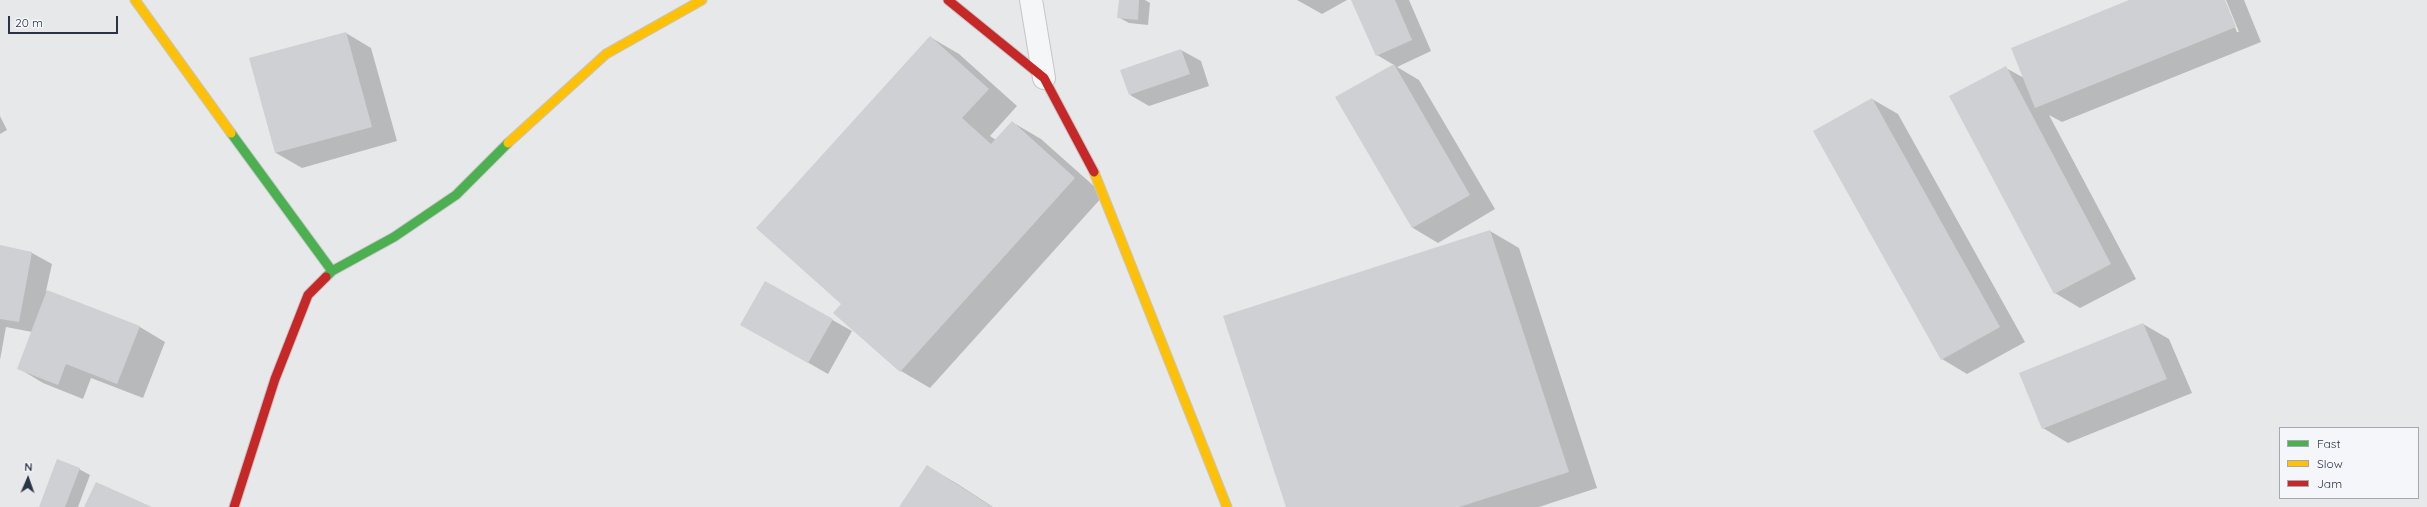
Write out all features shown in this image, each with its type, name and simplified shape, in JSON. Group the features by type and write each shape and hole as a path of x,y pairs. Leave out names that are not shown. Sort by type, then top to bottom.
{"street":[{"path":"135,0 332,271"},
{"path":"234,507 275,379 308,295 332,271 394,237 456,194 530,122 606,54 702,0"},
{"path":"948,0 1044,78"},
{"path":"1031,0 1044,78 1093,170 1227,507"}],"building":[{"path":"1119,0 1139,0 1138,20 1117,18"},
{"path":"1351,0 1395,0 1412,40 1376,56"},
{"path":"2129,0 2225,0 2236,27 2035,108 2011,48"},
{"path":"346,32 372,127 275,153 249,58"},
{"path":"930,36 989,89 962,118 991,144 1012,121 1075,178 900,372 833,313 841,304 756,228"},
{"path":"1181,49 1190,74 1129,95 1120,70"},
{"path":"1394,64 1470,195 1412,228 1335,97"},
{"path":"2006,66 2111,264 2054,294 1949,96"},
{"path":"1872,98 2000,327 1941,360 1813,131"},
{"path":"1490,230 1569,472 1459,507 1286,507 1223,316"},
{"path":"0,245 32,252 19,322 0,319"},
{"path":"765,281 833,319 808,363 740,325"},
{"path":"47,290 140,326 117,384 66,364 58,385 17,369"},
{"path":"2143,323 2167,379 2042,429 2019,373"},
{"path":"57,459 80,468 65,507 39,507"},
{"path":"927,465 992,507 899,507"},
{"path":"96,482 152,507 84,507"}],"traffic: fast":[{"path":"231,133 332,271"},
{"path":"326,277 332,271 394,237 456,195 508,143"}],"traffic: slow":[{"path":"135,0 231,133"},
{"path":"508,143 606,54 702,0"},
{"path":"1094,172 1227,507"}],"traffic: jam":[{"path":"948,0 1044,78 1094,172"},
{"path":"234,507 275,379 308,295 326,277"}]}
